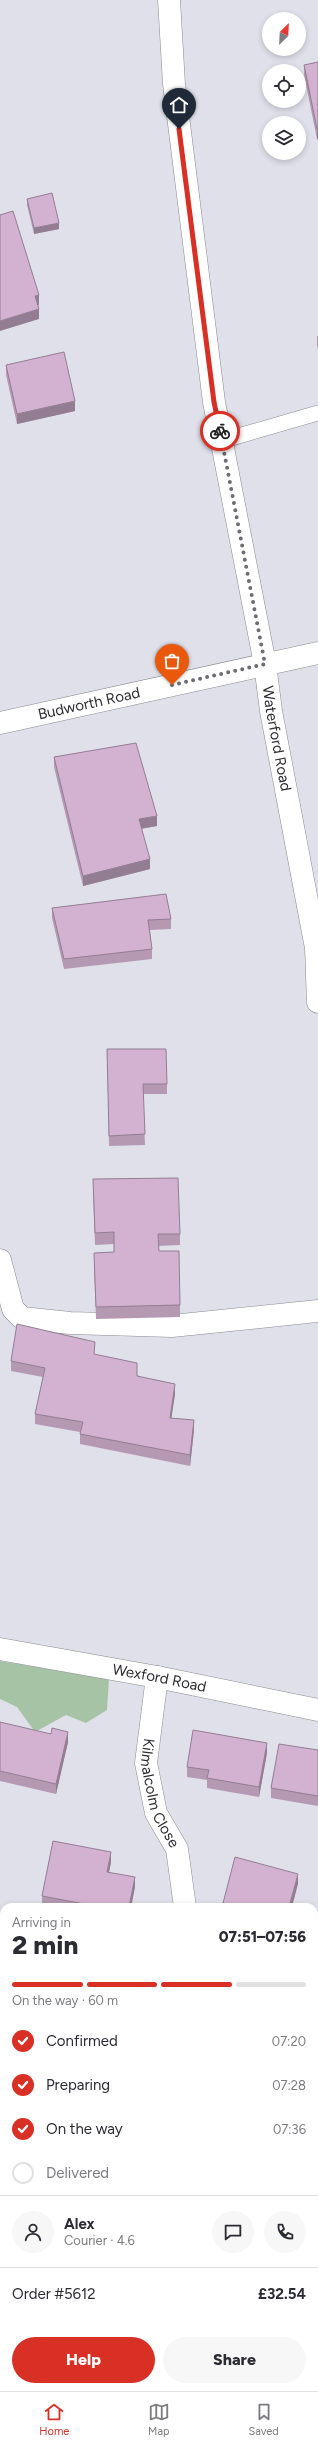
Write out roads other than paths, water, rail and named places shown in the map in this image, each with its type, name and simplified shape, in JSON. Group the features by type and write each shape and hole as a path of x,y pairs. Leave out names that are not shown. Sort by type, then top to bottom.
{"street":[{"name":"Waterford Road","path":"169,0 174,84 214,402 265,664 271,711 316,948 318,1002"},
{"name":"Budworth Road","path":"0,723 318,652"},
{"path":"0,1260 13,1308 22,1318 70,1323 172,1326 318,1312"},
{"name":"Wexford Road","path":"0,1649 157,1677 318,1710"},
{"name":"Kilmalcolm Close","path":"157,1677 146,1763 156,1813 177,1849 184,1903"}],"lane":[{"path":"221,441 318,414"}]}
